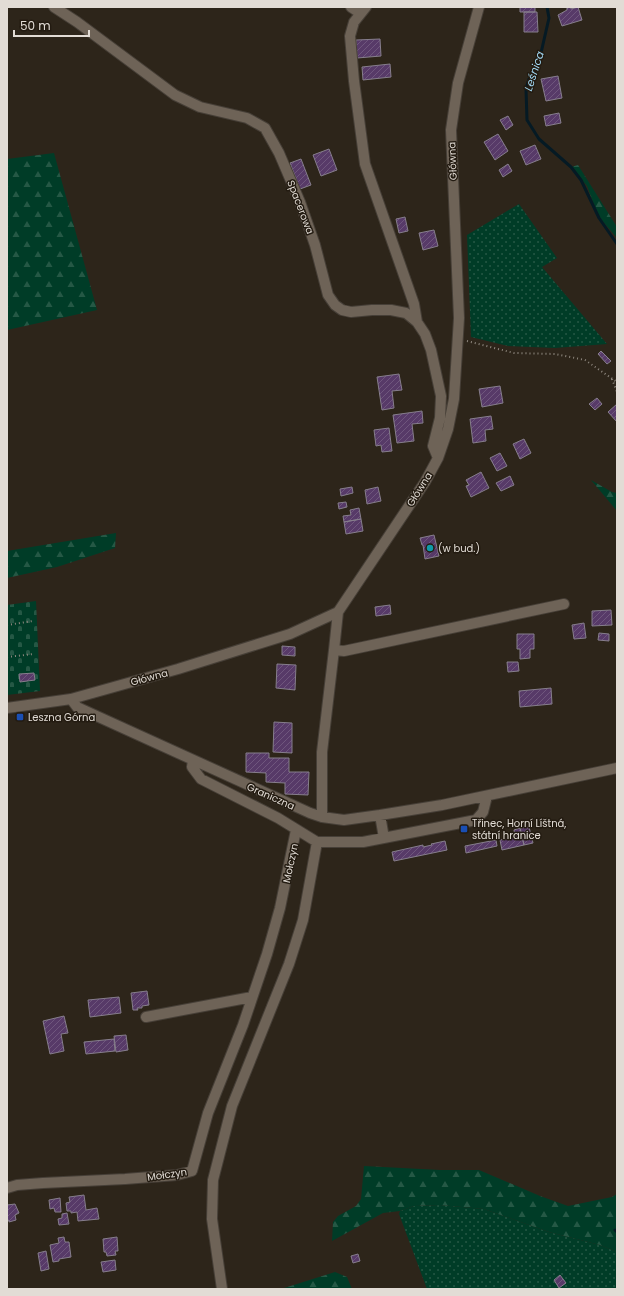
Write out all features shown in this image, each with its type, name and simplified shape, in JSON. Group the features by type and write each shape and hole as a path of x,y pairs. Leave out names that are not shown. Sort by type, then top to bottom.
{"street":[{"name":"Spacerowa","path":"54,7 77,22 175,96 200,107 247,118 265,128 279,153 300,202 315,245 328,295 335,305 342,310 351,312 391,310 406,313 418,322"},
{"path":"351,7 363,10 354,22 350,36 354,81 365,164 414,304 418,322 425,334 431,350 441,396 440,418 433,446 438,458"},
{"name":"Główna","path":"7,708 71,699 178,669 290,634 338,612 425,482 438,458 448,429 454,399 459,318 451,130 458,83 479,7"},
{"path":"334,650 344,651 564,604"},
{"path":"322,817 322,752 338,612"},
{"name":"Graniczna","path":"71,699 77,707 90,714 310,813 322,817 344,820 442,805 617,768"},
{"name":"Mołczyn","path":"7,1188 17,1185 42,1183 176,1175 192,1171 208,1113 243,1025 267,954 280,908 296,830 278,818 200,779 192,767 192,760"},
{"path":"296,830 317,842 363,842 476,820 484,812 487,796"},
{"path":"380,815 384,838"},
{"path":"222,1289 212,1218 213,1180 232,1106 289,964 303,920 317,842"},
{"path":"146,1018 252,997"}],"path":[{"path":"457,339 514,353 555,354 585,360 617,382"},
{"path":"611,378 617,392"},
{"path":"7,625 32,622"},
{"path":"7,657 34,654"}],"green space":[{"path":"54,153 97,310 7,330 7,159"},
{"path":"578,165 617,227 617,238 598,216 587,186 571,167"},
{"path":"519,204 557,258 542,267 607,344 555,348 508,346 471,337 467,235"},
{"path":"591,480 612,492 617,493 617,511"},
{"path":"116,533 115,548 57,567 7,578 7,551"},
{"path":"36,601 40,691 7,695 7,605"},
{"path":"364,1166 440,1170 479,1170 540,1196 568,1206 612,1197 617,1194 617,1252 600,1245 549,1232 484,1209 440,1205 414,1206 400,1211 383,1213 332,1241 333,1222 338,1216 356,1206 361,1199"},
{"path":"440,1205 484,1209 549,1232 600,1245 617,1252 617,1289 427,1289 399,1214 400,1211 414,1206"},
{"path":"335,1272 347,1277 352,1289 281,1289"}],"building":[{"path":"520,7 535,7 535,12 520,12"},
{"path":"571,7 571,9 578,7 582,20 562,26 558,15 567,10 567,8"},
{"path":"524,12 537,12 538,32 524,32"},
{"path":"380,39 381,56 357,58 356,40"},
{"path":"390,64 391,77 363,80 362,67"},
{"path":"558,76 562,98 546,101 541,79"},
{"path":"559,113 561,123 546,126 544,116"},
{"path":"508,116 513,125 506,130 500,120"},
{"path":"498,134 508,151 495,160 484,142"},
{"path":"535,145 541,159 526,165 520,151"},
{"path":"329,149 337,170 321,176 313,155"},
{"path":"301,159 311,185 300,189 290,163"},
{"path":"508,164 512,171 503,177 499,170"},
{"path":"405,217 408,231 399,233 396,219"},
{"path":"434,230 438,246 423,250 419,233"},
{"path":"601,351 611,361 607,364 598,354"},
{"path":"399,374 402,390 392,391 394,408 382,410 377,377"},
{"path":"500,386 503,403 482,407 479,389"},
{"path":"597,398 602,404 595,410 589,404"},
{"path":"617,404 617,422 608,412"},
{"path":"422,411 423,423 412,424 414,441 397,443 393,415"},
{"path":"491,416 493,429 485,430 486,441 473,443 470,419"},
{"path":"389,428 392,451 382,452 381,445 376,446 374,430"},
{"path":"524,439 531,453 520,459 513,444"},
{"path":"500,453 507,466 497,471 490,458"},
{"path":"481,472 489,488 471,497 466,486 469,485 466,480"},
{"path":"510,476 514,485 501,491 496,483"},
{"path":"352,487 353,493 341,496 340,489"},
{"path":"378,487 381,501 367,504 365,490"},
{"path":"346,502 347,507 339,509 338,503"},
{"path":"359,508 361,519 344,522 343,516 351,515 350,510"},
{"path":"361,519 363,531 346,534 344,522"},
{"name":"(w bud.)","path":"434,535 439,556 425,559 423,545 420,538"},
{"path":"390,605 391,614 376,616 375,607"},
{"path":"611,610 612,625 592,626 592,611"},
{"path":"584,623 586,638 574,639 572,625"},
{"path":"599,633 609,634 609,641 598,640"},
{"path":"517,634 534,634 534,649 530,649 530,658 520,659 520,649 517,649"},
{"path":"282,646 295,647 295,656 282,655"},
{"path":"507,662 518,662 519,671 508,672"},
{"path":"277,664 296,665 295,690 276,688"},
{"path":"34,673 35,680 20,682 19,674"},
{"path":"551,688 552,704 520,707 519,691"},
{"path":"274,722 292,723 292,753 273,752"},
{"path":"246,753 269,753 269,758 289,758 289,772 309,772 308,795 285,794 285,783 266,782 266,773 246,772"},
{"path":"529,827 533,843 524,845 520,828"},
{"path":"520,828 524,845 502,850 500,840 515,837 514,830"},
{"path":"496,840 497,846 466,853 465,846"},
{"path":"445,841 447,850 394,861 392,852 423,845 423,847"},
{"path":"147,991 149,1005 142,1006 142,1008 137,1008 138,1010 133,1010 131,993"},
{"path":"119,997 121,1013 90,1017 88,1000"},
{"path":"64,1016 68,1033 61,1034 64,1051 50,1054 43,1021"},
{"path":"126,1035 128,1050 116,1052 114,1036"},
{"path":"114,1039 115,1051 86,1054 84,1042"},
{"path":"84,1195 86,1210 97,1208 99,1219 78,1221 77,1212 71,1213 71,1211 67,1211 66,1203 70,1202 69,1197"},
{"path":"60,1198 61,1212 55,1212 54,1208 50,1209 49,1200"},
{"path":"15,1204 19,1213 15,1215 16,1220 9,1222 9,1220 7,1221 7,1205"},
{"path":"67,1213 69,1224 59,1225 58,1219 62,1218 62,1214"},
{"path":"64,1237 65,1242 69,1242 71,1257 59,1259 59,1261 53,1262 50,1245 59,1243 58,1238"},
{"path":"117,1237 118,1251 115,1251 116,1255 107,1256 106,1252 104,1252 103,1239"},
{"path":"46,1251 49,1269 41,1271 38,1253"},
{"path":"358,1254 360,1261 353,1263 351,1256"},
{"path":"115,1260 116,1270 103,1272 101,1262"},
{"path":"560,1275 566,1283 559,1288 554,1280"}],"waterway":[{"name":"Leśnica","path":"547,7 549,18 538,66 529,79 526,89 527,120 539,139 571,167 581,180 599,218 617,244"}],"place":[{"name":"(w bud.)","path":"430,548"},
{"name":"Leszna Górna","path":"20,717"},
{"name":"Třinec, Horní Líštná, státní hranice","path":"464,829"}]}
